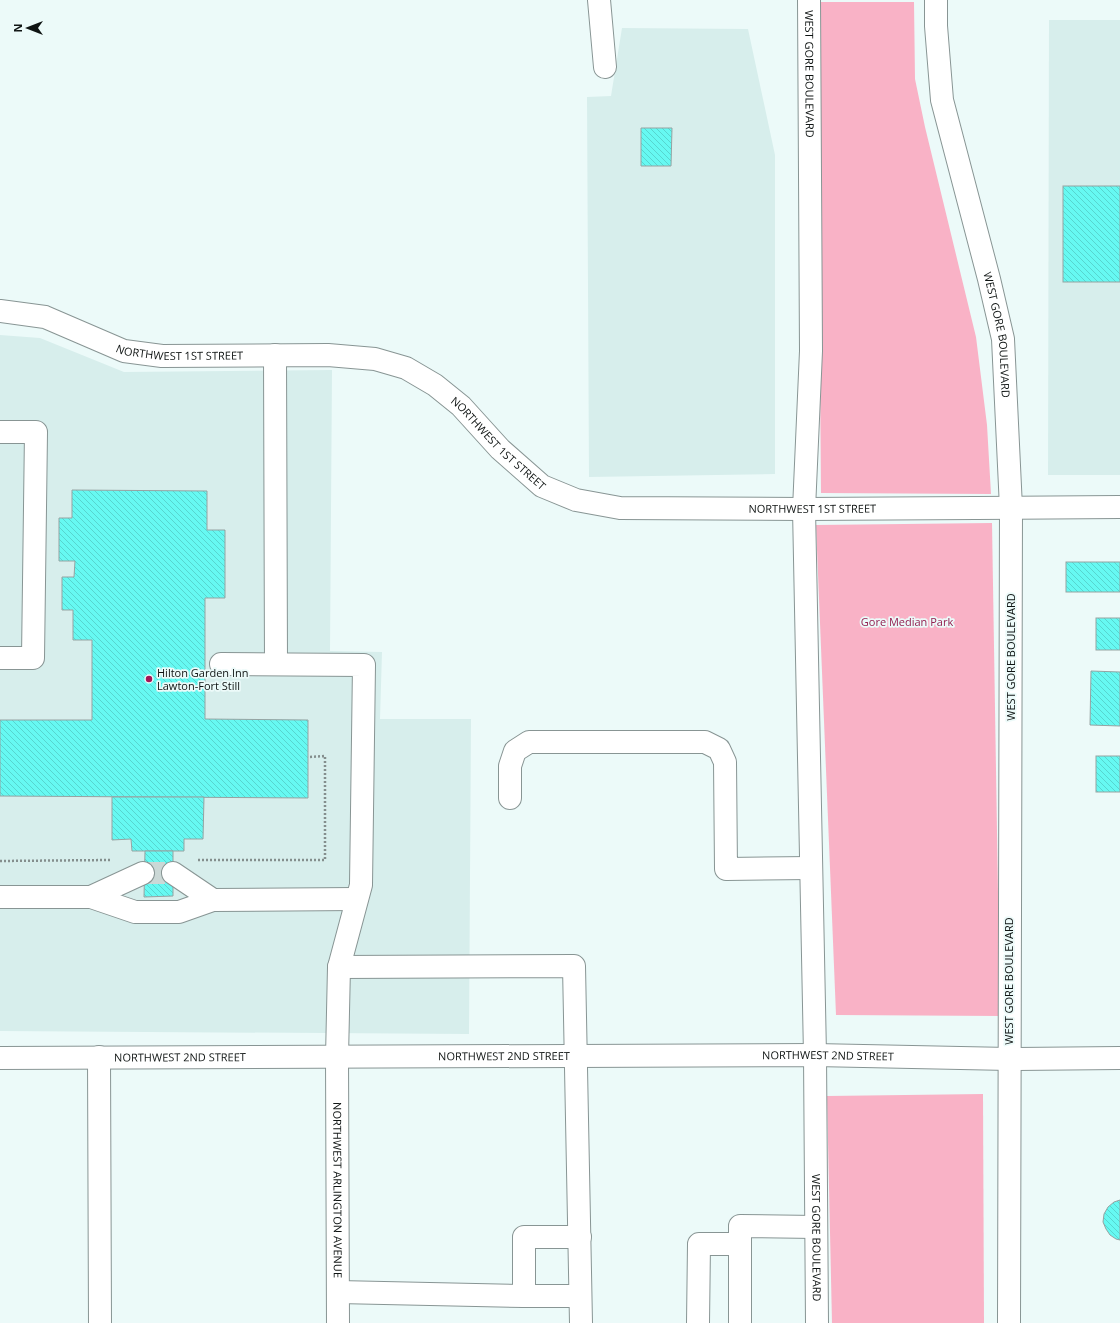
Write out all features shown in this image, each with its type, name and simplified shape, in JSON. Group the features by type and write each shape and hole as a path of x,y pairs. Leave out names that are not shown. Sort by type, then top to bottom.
{"main road":[{"path":"599,0 605,67"},
{"name":"WEST GORE BOULEVARD","path":"809,0 811,351 804,509 815,1056 816,1323"},
{"name":"WEST GORE BOULEVARD","path":"936,0 936,26 942,100 989,279 1003,339 1011,508 1009,1323"},
{"name":"NORTHWEST 1ST STREET","path":"0,311 45,318 124,351 162,356 328,355 375,358 406,368 435,384 461,406 500,450 542,486 576,500 620,508 804,509 1120,507"},
{"path":"221,664 276,664 275,355"},
{"path":"0,432 36,432 33,658 0,658"},
{"name":"NORTHWEST ARLINGTON AVENUE","path":"276,664 364,665 361,885 356,899 339,967 337,1057 338,1323"},
{"path":"510,798 510,766 515,751 528,742 705,742 719,749 725,762 726,869 811,868"},
{"path":"91,898 143,873"},
{"path":"173,873 212,900"},
{"path":"0,898 91,898 135,912 179,912 212,900 356,899"},
{"path":"339,967 574,966 581,1323"},
{"name":"NORTHWEST 2ND STREET","path":"0,1058 815,1056 1009,1059 1120,1058"},
{"path":"99,1057 100,1323"},
{"path":"740,1323 740,1226 816,1227"},
{"path":"524,1296 524,1237 580,1237"},
{"path":"698,1323 699,1244 740,1244"},
{"path":"338,1292 580,1296"}],"path":[{"path":"198,860 325,860 325,756 308,757"},
{"path":"0,860 119,860"}],"shaded area":[{"path":"1049,20 1120,20 1120,475 1048,475"},
{"path":"622,28 748,29 775,155 775,474 589,477 587,97 611,96"},
{"path":"0,335 40,338 124,372 332,370 330,651 382,652 380,719 471,719 469,1034 0,1031"}],"green space":[{"path":"817,2 914,2 915,79 925,127 976,337 987,425 991,494 821,493"},
{"name":"Gore Median Park","path":"992,523 1000,1016 836,1015 816,525"},
{"path":"983,1094 984,1323 832,1323 827,1096"}],"building":[{"path":"641,128 672,128 671,166 641,166"},
{"path":"1063,186 1120,186 1120,282 1063,282"},
{"name":"Hilton Garden Inn Lawton-Fort Still","path":"72,490 207,491 207,530 225,530 225,598 205,598 205,719 308,720 308,798 0,796 0,720 92,720 92,640 73,640 73,610 62,610 62,577 74,577 75,561 59,561 59,518 72,518"},
{"path":"1066,562 1120,562 1120,592 1066,592"},
{"path":"1096,618 1120,618 1120,650 1096,650"},
{"path":"1091,671 1120,672 1120,726 1090,725"},
{"path":"1096,756 1120,756 1120,792 1096,792"},
{"path":"112,797 204,797 203,839 184,839 184,851 132,851 131,839 112,840"},
{"path":"145,851 173,851 173,896 144,897"},
{"path":"1120,1200 1120,1240 1110,1235 1103,1222 1104,1214 1108,1207 1114,1202"}],"tunnel":[{"path":"143,873 173,873"}],"place":[{"name":"Hilton Garden Inn Lawton-Fort Still","path":"149,679"}]}
